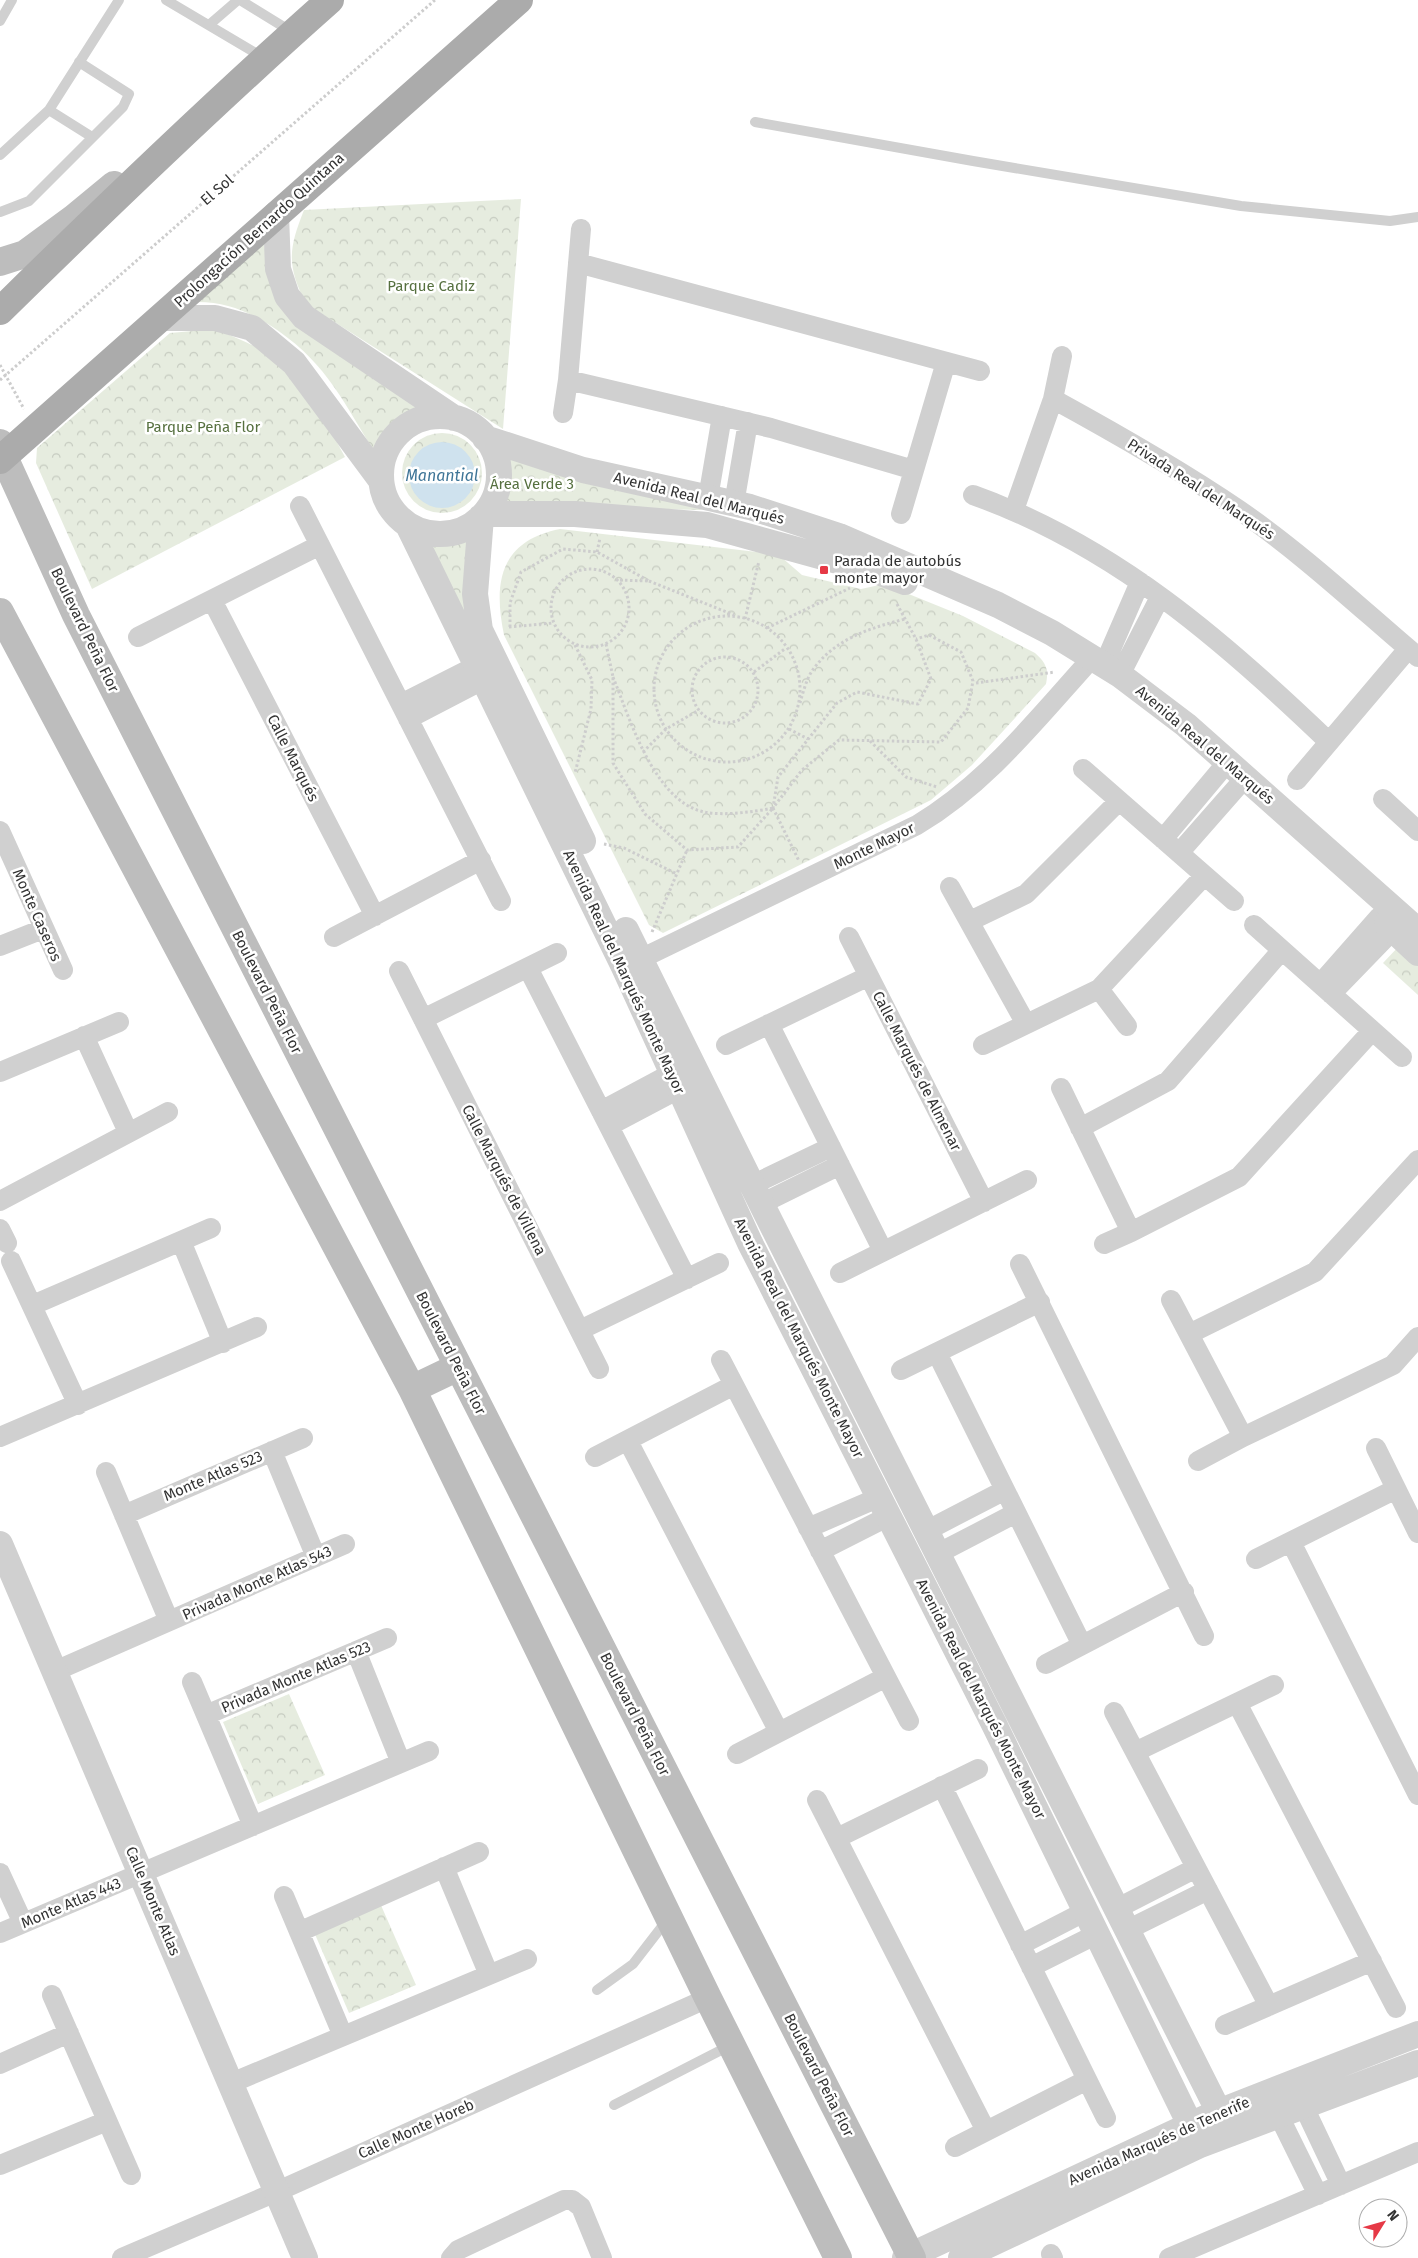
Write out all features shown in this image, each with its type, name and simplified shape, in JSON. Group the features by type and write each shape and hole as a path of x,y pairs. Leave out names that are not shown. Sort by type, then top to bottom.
{"main road":[{"path":"0,311 157,157 330,0"},
{"name":"Prolongación Bernardo Quintana","path":"1,453 35,430 519,0"},
{"path":"0,262 25,254 74,218 138,165 157,157"},
{"name":"Boulevard Peña Flor","path":"1,453 76,615 909,2257"},
{"path":"0,612 412,1389 708,1998 838,2258"},
{"path":"412,1389 458,1367"}],"street":[{"path":"276,214 278,269 288,296 304,317 454,418 472,425 485,438 494,452 498,468 498,484 494,500 483,516 472,526 457,532 440,535 423,533 408,526 394,513 384,497 380,479 382,460 390,443 402,429 418,420 436,416 454,418"},
{"path":"563,414 568,380 581,229"},
{"path":"578,263 980,371"},
{"path":"161,318 215,318 252,328 294,363 380,479"},
{"path":"1014,510 1053,399 1062,356"},
{"path":"901,514 946,362"},
{"path":"568,380 748,422 914,470"},
{"name":"Privada Real del Marqués","path":"1053,399 1148,451 1240,510 1327,576 1413,653 1329,742 1297,780"},
{"path":"708,498 722,416"},
{"path":"734,504 748,422"},
{"name":"Avenida Real del Marqués","path":"485,438 583,470 734,504 839,536 990,601 1052,633 1186,725 1397,926 1418,953"},
{"path":"973,495 1014,510 1058,531 1100,555 1140,582 1219,642 1268,684 1329,742"},
{"path":"300,506 501,901"},
{"name":"Avenida Real del Marqués","path":"483,516 575,514 707,525 881,573 988,612 1040,640 1103,669 1397,926"},
{"name":"Avenida Real del Marqués Monte Mayor","path":"483,516 475,594 480,630 581,839 632,963 676,1081 750,1243 994,1724 1195,2135"},
{"name":"Avenida Real del Marqués Monte Mayor","path":"408,526 480,673 756,1195 1224,2123"},
{"path":"138,637 320,545"},
{"path":"1103,669 1140,582"},
{"path":"1103,669 1160,597"},
{"name":"Calle Marqués","path":"212,600 375,916"},
{"name":"Monte Mayor","path":"632,963 808,879 917,825 946,808 1009,750 1103,669"},
{"path":"405,711 480,673"},
{"path":"1083,769 1234,901"},
{"path":"1163,839 1229,779"},
{"path":"1179,853 1229,779"},
{"path":"1383,799 1416,825"},
{"path":"970,921 1026,894 1119,801"},
{"name":"Monte Caseros","path":"0,831 63,970"},
{"path":"334,937 481,860"},
{"path":"983,1045 1099,989 1204,876"},
{"path":"950,886 1026,1024"},
{"path":"1254,925 1402,1057"},
{"path":"1325,989 1397,926"},
{"path":"0,946 43,929"},
{"path":"849,937 869,976"},
{"path":"1080,1128 1168,1081 1282,950"},
{"path":"423,1019 557,953"},
{"path":"528,968 687,1279"},
{"name":"Calle Marqués de Villena","path":"399,971 599,1369"},
{"name":"Calle Marqués de Almenar","path":"726,1045 869,976 984,1202"},
{"path":"1099,989 1127,1026"},
{"path":"0,1072 119,1022"},
{"path":"769,1024 883,1251"},
{"path":"1104,1244 1239,1176 1372,1031"},
{"path":"84,1036 128,1132"},
{"path":"605,1118 676,1081"},
{"path":"1061,1088 1131,1232"},
{"path":"0,1201 168,1112"},
{"path":"756,1195 835,1156"},
{"path":"1189,1334 1315,1272 1418,1160"},
{"path":"840,1273 1027,1180"},
{"path":"33,1305 211,1228"},
{"path":"181,1241 223,1342"},
{"path":"6,1244 78,1405"},
{"path":"580,1330 719,1263"},
{"path":"1020,1264 1184,1592 1204,1636"},
{"path":"1171,1300 1243,1437"},
{"path":"901,1370 1040,1302"},
{"path":"0,1437 257,1327"},
{"path":"1198,1461 1243,1437 1393,1366 1418,1337"},
{"path":"937,1353 1082,1645"},
{"path":"721,1360 909,1721"},
{"path":"595,1457 734,1385"},
{"name":"Monte Atlas 523","path":"124,1515 302,1438"},
{"path":"628,1440 780,1732"},
{"path":"1376,1448 1418,1533"},
{"path":"272,1451 316,1557"},
{"name":"Privada Monte Atlas 543","path":"106,1472 169,1621"},
{"path":"1256,1559 1396,1489"},
{"path":"931,1543 1005,1490"},
{"path":"808,1528 885,1506"},
{"path":"820,1551 885,1506"},
{"path":"931,1543 1016,1513"},
{"path":"1291,1542 1418,1795"},
{"name":"Calle Monte Atlas","path":"0,1544 53,1672 142,1873 229,2084 304,2258"},
{"name":"Privada Monte Atlas 543","path":"53,1672 345,1544"},
{"path":"1046,1664 1184,1592"},
{"name":"Privada Monte Atlas 523","path":"206,1715 387,1638"},
{"path":"356,1651 401,1763"},
{"path":"737,1754 886,1677"},
{"name":"Privada Monte Atlas 523","path":"192,1682 253,1826"},
{"path":"1135,1752 1274,1685"},
{"path":"1237,1703 1396,2008"},
{"path":"1114,1712 1269,2006"},
{"path":"994,1724 1018,1715"},
{"path":"142,1873 429,1751"},
{"path":"837,1838 978,1769"},
{"path":"942,1786 1106,2118"},
{"path":"817,1800 986,2131"},
{"path":"299,1932 479,1852"},
{"path":"444,1867 489,1975"},
{"path":"1121,1920 1196,1868"},
{"name":"Monte Atlas 443","path":"0,1932 142,1873"},
{"path":"0,1874 23,1923"},
{"path":"1121,1920 1208,1890"},
{"path":"284,1896 343,2036"},
{"path":"1020,1945 1086,1911"},
{"path":"1031,1967 1097,1934"},
{"path":"229,2084 527,1959"},
{"path":"1225,2025 1372,1961"},
{"path":"52,1995 131,2175"},
{"name":"Calle Monte Horeb","path":"122,2258 276,2192 708,1998"},
{"path":"0,2064 69,2033"},
{"name":"Avenida Marqués de Tenerife","path":"909,2257 1224,2123 1418,2034"},
{"name":"Avenida Marqués de Tenerife","path":"1224,2123 1279,2116 1418,2063"},
{"path":"954,2147 1087,2080"},
{"path":"1304,2107 1341,2185"},
{"path":"1279,2116 1318,2195"},
{"path":"0,2165 107,2121"},
{"name":"Avenida Marqués de Tenerife","path":"961,2258 1195,2135"},
{"path":"1169,2258 1418,2152"},
{"path":"451,2258 458,2250 564,2200 572,2200 581,2207 602,2258"}],"lane":[{"path":"0,21 12,0"},
{"path":"0,155 50,110 119,0"},
{"path":"166,0 264,58"},
{"path":"209,25 239,0 293,33"},
{"path":"0,212 28,201 123,107 128,94 79,62"},
{"path":"50,110 92,137"},
{"path":"755,122 973,162 1241,206 1390,222 1418,217"},
{"path":"597,1990 633,1964 669,1917"},
{"path":"614,2105 732,2044"}],"path":[{"name":"El Sol","path":"0,380 434,0"},
{"path":"0,364 35,430"},
{"path":"745,619 764,541"},
{"path":"510,627 510,603 521,572 563,549 597,552 649,581 761,624 780,638 794,658 800,682 798,706"},
{"path":"592,569 606,572 616,580 624,590 628,602 628,615 624,627 617,637 606,644 594,647 575,644 560,634 553,623 550,611 552,598 558,585 567,576 579,570 592,569"},
{"path":"766,628 881,573 916,639 931,679 918,704 856,692 837,703 778,777 773,808 808,879"},
{"path":"616,580 649,581"},
{"path":"738,616 714,616 691,624 672,639 659,659 654,683 656,707 666,729 682,747 704,759 728,763 751,758 773,747 789,729 812,672 831,650 868,628 905,619"},
{"path":"480,630 553,623"},
{"path":"613,677 613,763 645,814 687,850 738,847 773,808 802,770 840,740 940,742 968,708 973,681 961,652 929,635 916,639"},
{"path":"563,801 579,764 591,709 592,680 575,644"},
{"path":"606,644 613,677 643,752 674,798 704,812 747,812 773,808"},
{"path":"754,672 786,648"},
{"path":"727,657 737,659 754,672 758,682 759,694 749,714 740,720 729,723 717,722 707,718 699,710 693,699 694,678 707,662 727,657"},
{"path":"976,683 1103,669"},
{"path":"643,752 666,729 699,710"},
{"path":"789,729 808,739"},
{"path":"869,741 906,777 936,787 966,791"},
{"path":"581,839 624,848 677,874"},
{"path":"632,963 677,874 687,850"}],"green space":[{"name":"Parque Cadiz","path":"521,199 503,429 306,304 295,279 292,258 293,247 304,210"},
{"path":"263,240 272,280 418,408 401,418 390,428 376,449 372,448 328,379 316,364 287,337 268,324 241,310 213,303 193,302"},
{"name":"Parque Peña Flor","path":"216,329 262,350 281,364 303,388 322,415 345,457 92,589 36,463 37,448 170,333"},
{"name":"Manantial","path":"442,433 457,436 470,445 479,458 482,473 479,488 470,501 457,510 442,513 427,510 414,501 405,488 402,473 405,458 414,445 427,436"},
{"name":"Área Verde 3","path":"500,449 703,510 497,506 505,484"},
{"path":"560,529 757,552 780,556 802,575 861,589 884,584 963,616 1035,653 1046,667 1046,684 972,765 931,800 663,933 649,925 504,635 500,598 501,581 505,567 513,554 524,543 540,535"},
{"path":"474,532 477,641 421,537 448,538"},
{"path":"1400,945 1418,961 1418,995 1383,963"},
{"path":"289,1694 325,1775 258,1804 223,1722"},
{"path":"380,1903 416,1985 349,2013 314,1932"}],"water":[{"name":"Manantial","path":"435,442 449,442 461,447 470,456 475,468 473,488 466,499 449,508 435,508 423,503 414,494 409,482 409,468 414,456 423,447"}],"place":[{"name":"Parada de autobús monte mayor","path":"824,570"}]}
